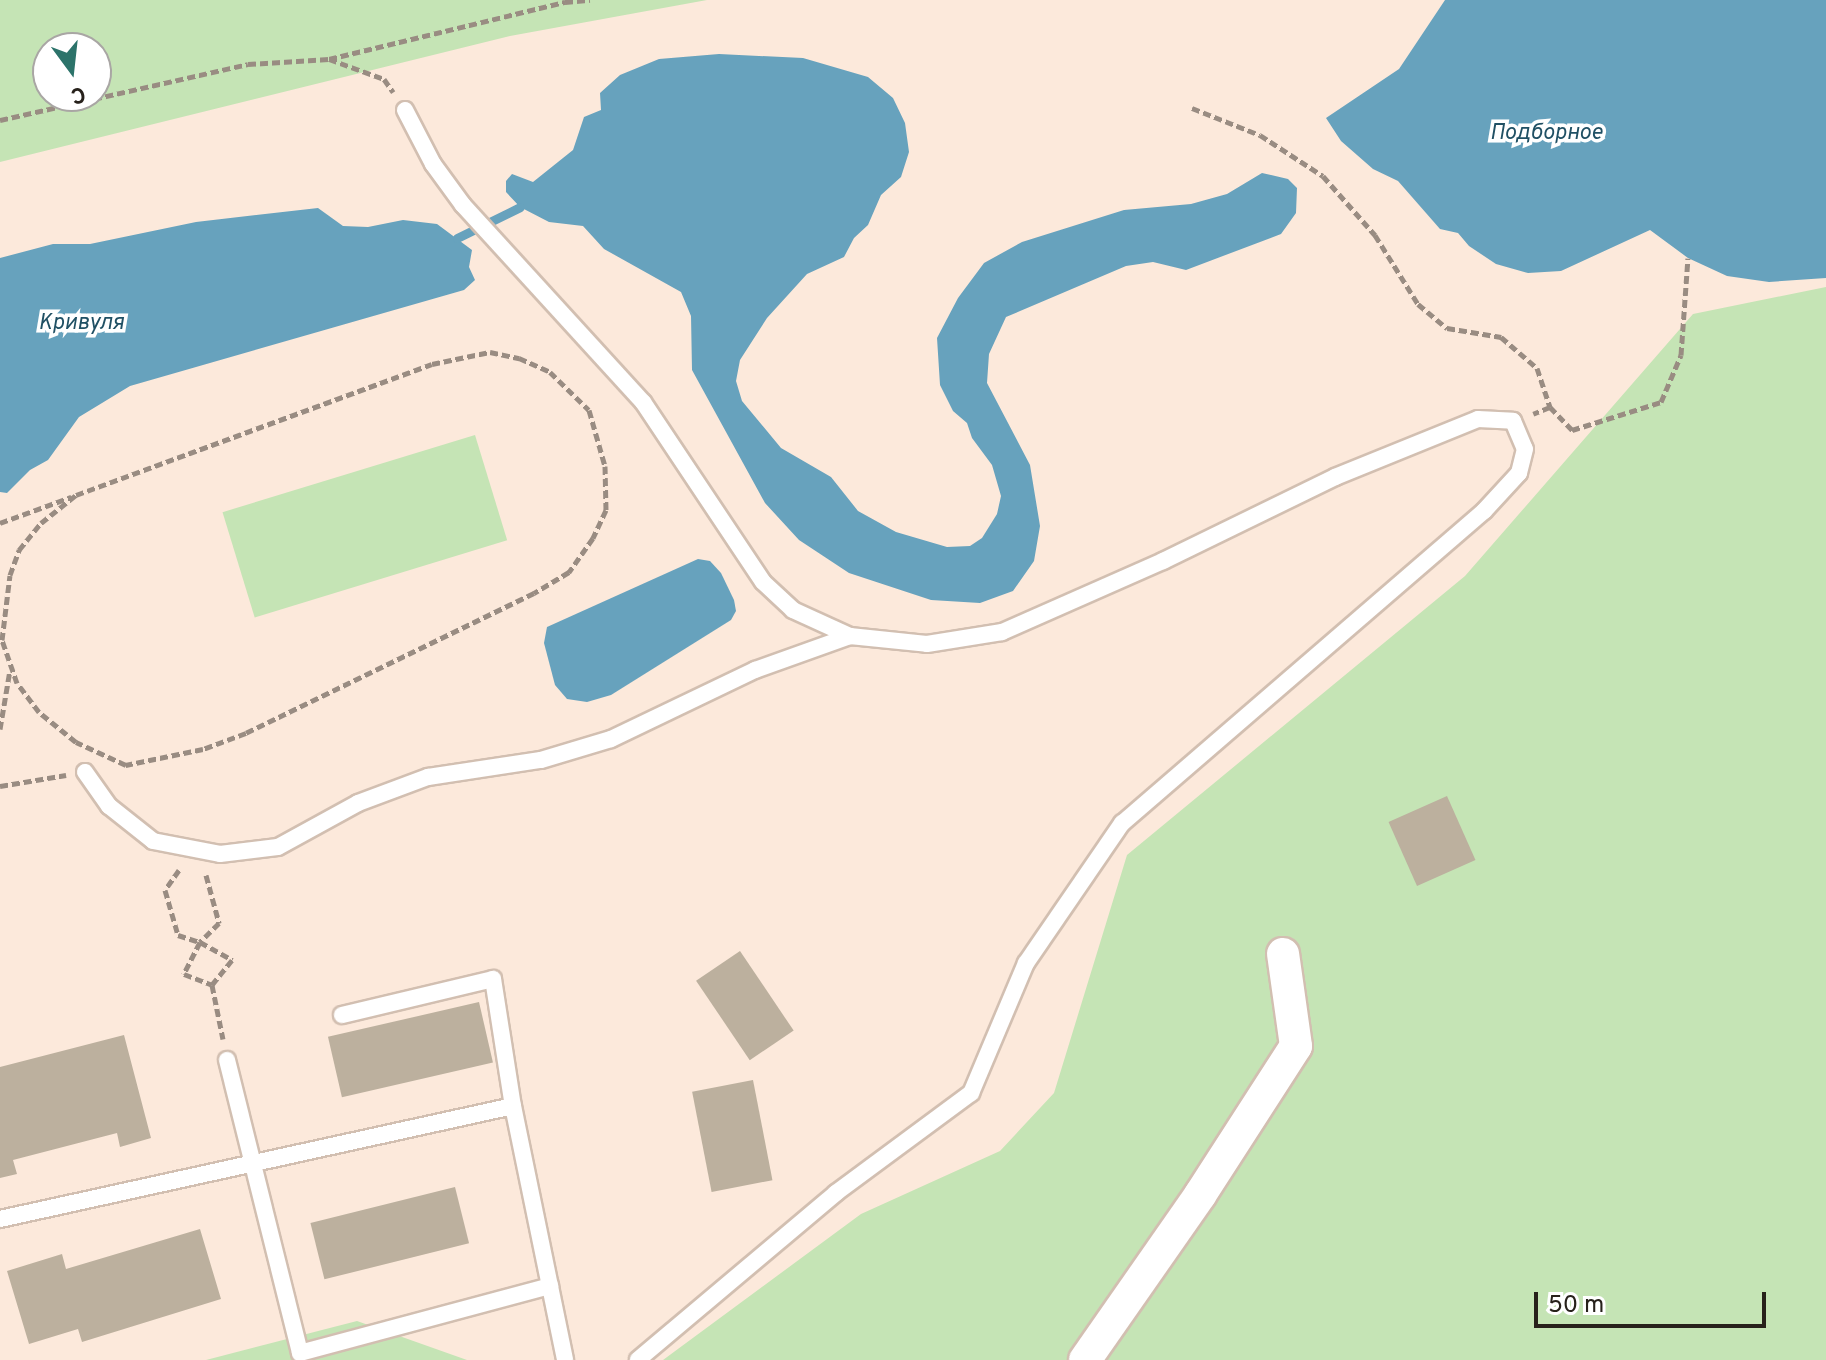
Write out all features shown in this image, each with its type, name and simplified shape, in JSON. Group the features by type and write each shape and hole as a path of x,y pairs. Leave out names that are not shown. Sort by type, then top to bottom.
{"street":[{"path":"1085,1360 1200,1195 1296,1046 1283,954"}],"lane":[{"path":"405,110 433,164 463,205 643,402 763,582 793,610 850,636 927,644 1002,632 1163,561 1335,477 1478,419 1513,421 1525,449 1519,473 1484,511 1122,823 1026,963 971,1093 836,1193 638,1360"},
{"path":"85,772 109,806 153,841 220,854 278,847 358,803 428,777 541,760 611,739 755,670 850,636"},
{"path":"342,1015 493,979 513,1106 565,1360"},
{"path":"227,1060 300,1353 550,1286"},
{"path":"0,1219 513,1106"}],"path":[{"path":"0,120 248,64 329,59 565,2 590,0"},
{"path":"329,59 384,79 405,110"},
{"path":"1192,108 1260,135 1323,176 1375,235 1418,304 1447,328 1501,337 1537,368 1550,407 1572,430 1661,402 1681,355 1688,258"},
{"path":"0,523 76,495 432,364 490,352 519,358 550,372 589,410 608,483 606,510 593,538 569,572 534,593 259,726 203,749 126,765 76,742 39,712 10,669 1,638 10,575 19,550 41,523 76,495"},
{"path":"1513,421 1550,407"},
{"path":"0,729 10,669"},
{"path":"184,863 165,890 178,935 200,942 232,960 212,985 227,1060"},
{"path":"195,869 207,876 219,923 200,942 184,974 212,985"}],"green space":[{"path":"0,0 707,0 510,36 0,162"},
{"path":"1826,287 1826,1360 663,1360 861,1214 1000,1151 1054,1093 1127,855 1465,576 1693,314"},
{"path":"475,435 507,540 255,617 223,512"},
{"path":"357,1321 467,1360 206,1360"}],"water":[{"name":"Подборное","path":"1445,0 1826,0 1826,278 1769,282 1727,276 1688,258 1650,230 1561,271 1528,273 1496,264 1469,246 1458,233 1440,229 1398,181 1373,169 1341,141 1326,118 1399,69"},
{"path":"719,54 803,58 868,77 893,98 905,123 909,152 901,177 881,195 868,225 854,238 844,257 807,274 767,318 740,360 736,381 742,401 781,448 831,477 858,511 896,532 947,547 970,546 982,538 997,514 1001,496 992,465 972,438 967,423 953,411 940,385 937,338 958,298 984,263 1022,242 1124,210 1191,204 1227,194 1262,173 1288,179 1297,188 1296,213 1281,234 1186,270 1153,262 1126,266 1006,317 989,354 987,383 1030,465 1040,526 1034,561 1013,591 980,603 931,600 849,573 799,540 765,503 692,370 691,316 681,292 604,249 583,226 549,222 520,207 506,192 506,181 512,174 533,182 573,150 584,117 601,110 600,93 620,75 659,59"},
{"name":"Кривуля","path":"318,208 343,226 368,227 403,220 437,224 472,250 469,267 475,280 464,290 130,386 79,417 48,460 30,470 7,493 0,492 0,258 53,244 90,244 196,222"},
{"path":"698,559 710,561 721,573 734,600 736,611 731,620 611,695 587,702 567,699 555,685 544,643 547,627"}],"building":[{"path":"1447,796 1475,860 1417,886 1389,822"},
{"path":"740,951 794,1031 750,1060 696,981"},
{"path":"479,1002 493,1062 342,1097 328,1037"},
{"path":"124,1035 151,1138 120,1147 117,1133 13,1160 17,1174 0,1178 0,1067"},
{"path":"753,1080 772,1180 712,1192 692,1092"},
{"path":"455,1187 469,1243 324,1279 310,1223"},
{"path":"200,1229 221,1299 82,1342 78,1329 29,1344 7,1271 62,1254 66,1269"}],"waterway":[{"path":"457,238 520,207"}]}
